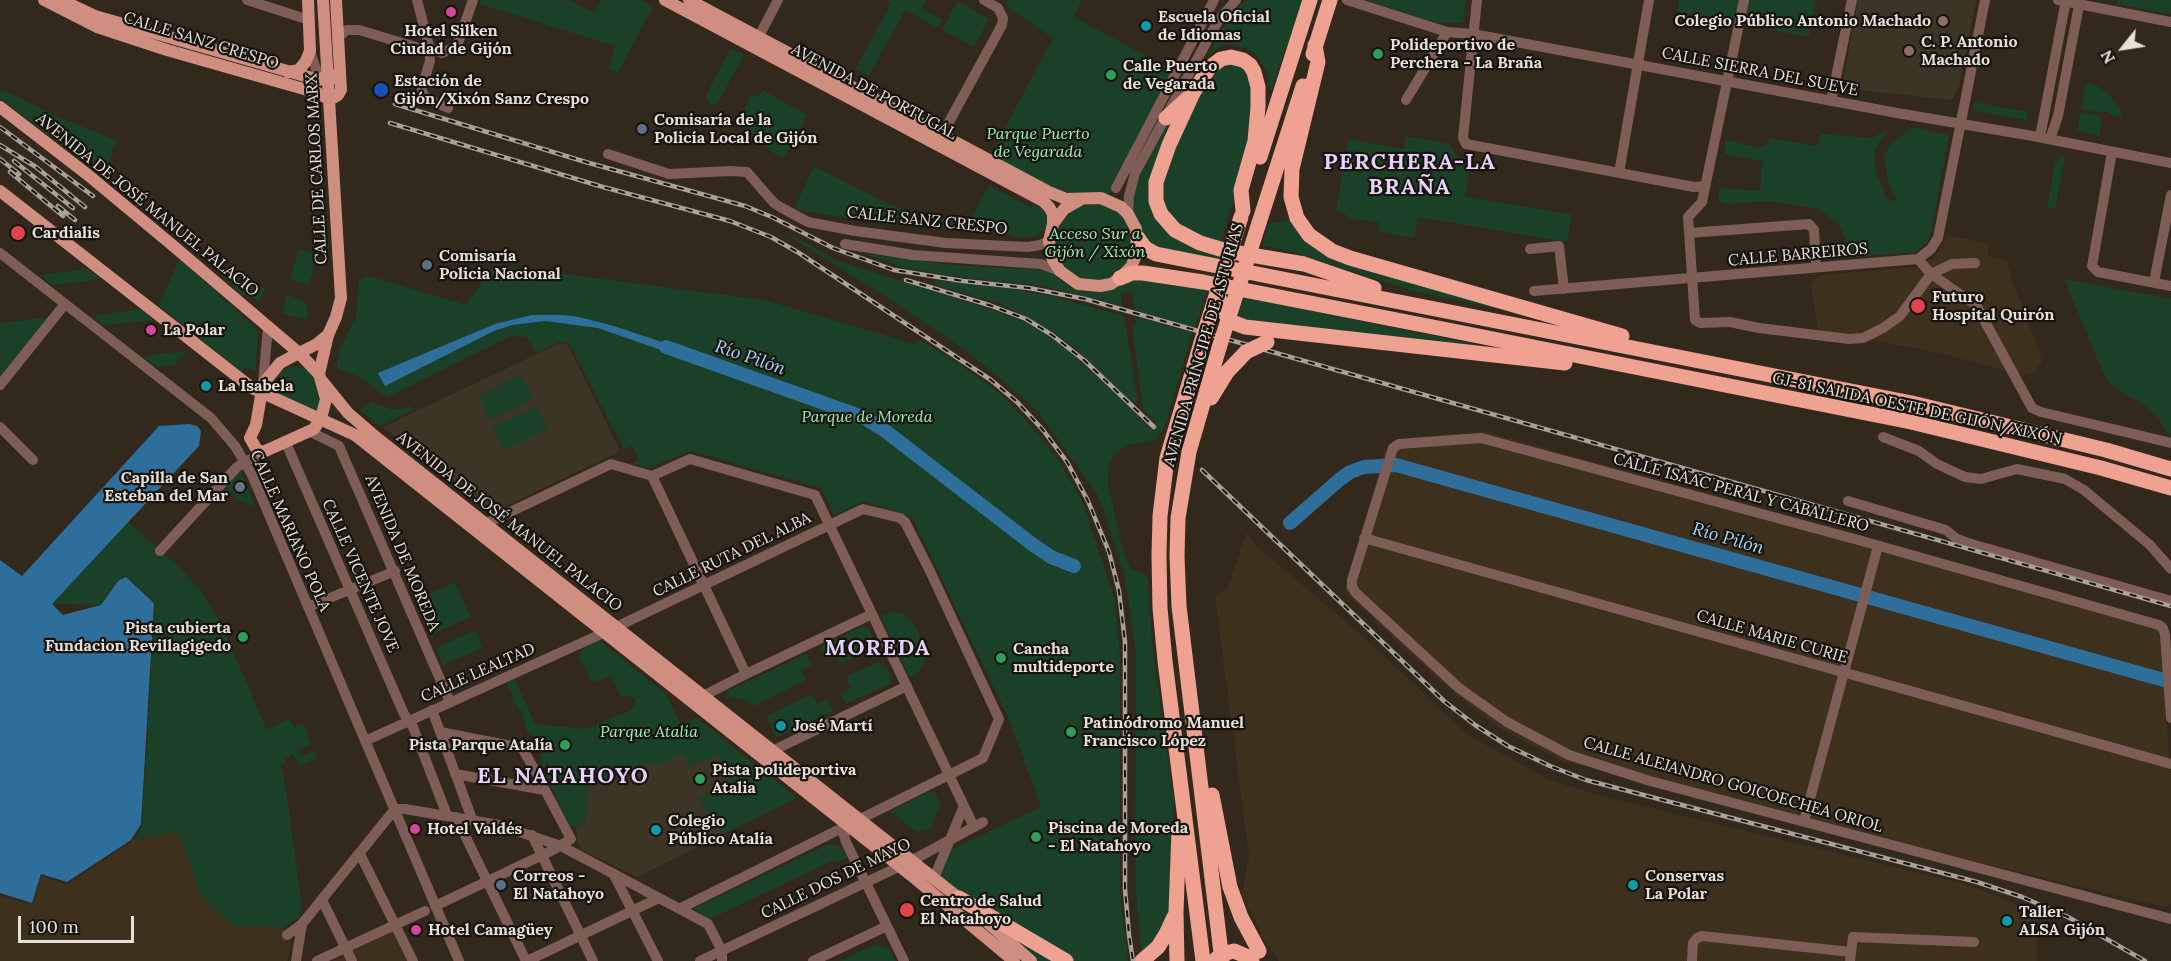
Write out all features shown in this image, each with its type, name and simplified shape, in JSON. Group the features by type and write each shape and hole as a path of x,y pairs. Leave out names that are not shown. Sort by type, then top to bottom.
{"highway":[{"name":"AVENIDA PRÍNCIPE DE ASTURIAS","path":"1203,961 1160,608 1160,516 1167,458 1201,343 1310,0"},
{"name":"AVENIDA PRÍNCIPE DE ASTURIAS","path":"1219,959 1194,720 1179,606 1178,518 1186,463 1219,348 1232,321 1259,223 1330,0"},
{"path":"1316,45 1318,62 1292,169 1291,188 1297,218 1309,235 1332,251 1350,258 1646,342 1697,360"},
{"path":"1242,214 1241,190 1255,141 1258,87 1250,65 1232,57 1221,59 1209,68 1193,93 1162,162 1156,182 1156,201 1161,214 1175,230 1200,243 1227,251 1304,264 1431,307"},
{"path":"1166,118 1193,93"},
{"path":"1138,238 1146,248 1156,254 1860,393 2001,424 2171,468"},
{"path":"1120,278 1132,273 1143,273 1203,282 1654,372"},
{"path":"1217,293 1232,321 1245,327 1654,372"},
{"path":"1194,434 1212,395 1227,372 1246,352 1267,342 1283,338 1319,335"},
{"name":"GJ-81 SALIDA OESTE DE GIJÓN/XIXÓN","path":"1654,372 1911,422 2101,468 2171,488"},
{"path":"1194,720 1205,754 1230,887 1259,958 1248,957 1234,951 1219,959"},
{"path":"1177,961 1176,912 1181,785"},
{"path":"959,898 1066,961"},
{"path":"1144,959 1166,934 1176,912"}],"main road":[{"name":"CALLE SANZ CRESPO","path":"44,0 97,27 178,53 320,84"},
{"name":"CALLE SANZ CRESPO","path":"61,0 95,16 288,72 320,84"},
{"path":"288,72 299,70 310,51 308,0"},
{"name":"CALLE DE CARLOS MARX","path":"321,418 326,399 320,378 328,335 341,298 323,0"},
{"path":"336,0 341,90 335,98 326,99 320,84 332,75 340,81"},
{"name":"AVENIDA DE PORTUGAL","path":"665,0 756,42 939,140 1042,201 1053,214 1053,224"},
{"name":"AVENIDA DE PORTUGAL","path":"689,0 756,42"},
{"name":"AVENIDA DE JOSÉ MANUEL PALACIO","path":"0,107 88,175 299,353 358,422 684,680 700,701 757,754 853,822 905,863 1014,961"},
{"name":"AVENIDA DE PORTUGAL","path":"939,140 1049,192 1066,199 1080,200"},
{"name":"AVENIDA DE JOSÉ MANUEL PALACIO","path":"0,191 246,383 262,388 355,435 602,632 772,751 853,822"},
{"path":"1101,198 1111,201 1128,214 1133,221 1138,238 1137,253 1131,267 1120,278 1100,286 1078,284 1060,272 1053,260 1049,241 1053,224 1064,209 1080,200 1101,198"},
{"path":"321,418 311,432 286,444 263,452 252,445 250,438 256,425 262,388 280,363 317,344 328,335"},
{"name":"AVENIDA DE JOSÉ MANUEL PALACIO","path":"905,863 934,878 1031,961"}],"street":[{"path":"247,0 309,20"},
{"path":"417,0 429,48 422,93 425,98 448,108"},
{"path":"338,37 347,30 359,30 429,48 451,50 457,46 473,0"},
{"path":"756,42 778,0"},
{"path":"939,140 999,32 1003,18 998,9 984,0"},
{"path":"1116,188 1214,0"},
{"path":"1128,214 1129,196 1135,173 1218,21 1236,0"},
{"name":"CALLE SIERRA DEL SUEVE","path":"1347,0 1447,32 1473,34 1726,82 2045,138 2171,164"},
{"path":"1477,0 1463,138 1466,144 1694,187 1704,186"},
{"path":"1619,173 1649,0"},
{"path":"1744,0 1702,202 1688,217 1695,320 1730,322 1759,328 1849,339 1863,338 1900,316 1931,274 1952,264 1975,263"},
{"path":"1831,101 1852,0"},
{"path":"1985,0 1938,238 1931,249 1918,259 1931,274 1976,305 2032,408 2171,443"},
{"path":"2045,138 2063,0 2171,22"},
{"path":"2045,138 2056,124 2080,2"},
{"path":"1406,100 1447,32"},
{"path":"310,51 320,84"},
{"path":"2056,124 2072,144"},
{"path":"2112,152 2091,261 2094,269 2103,274 2171,286"},
{"name":"CALLE SANZ CRESPO","path":"608,154 669,174 747,172 774,203 802,219 855,231 935,241 1033,247 1049,241"},
{"path":"1101,198 1135,173"},
{"path":"2154,282 2171,195"},
{"path":"1689,233 1809,224 1814,230 1816,267"},
{"name":"CALLE SANZ CRESPO","path":"846,244 913,255 1041,264 1060,272"},
{"path":"1530,249 1559,246 1564,289"},
{"path":"1033,247 1053,260"},
{"name":"CALLE MARIANO POLA","path":"0,253 211,418 235,446 245,462 394,809 430,909 459,961"},
{"name":"CALLE BARREIROS","path":"1534,291 1918,259"},
{"path":"0,385 65,304"},
{"path":"262,388 268,326"},
{"path":"0,427 33,460"},
{"path":"235,446 252,432"},
{"name":"AVENIDA DE MOREDA","path":"311,432 339,446 450,702"},
{"path":"1883,437 1919,451 1937,464 1965,477 1981,479 2017,469 2065,479 2084,490 2150,546 2171,569"},
{"name":"CALLE ISAAC PERAL Y CABALLERO","path":"1364,538 1393,448 1399,444 1480,438 2156,624 2163,628 2165,635 2171,718"},
{"name":"CALLE VICENTE JOVE","path":"286,444 404,714 452,816 488,881 527,961"},
{"path":"160,551 237,467 263,452"},
{"path":"485,524 611,464 652,476 690,459 815,495 964,806 934,878"},
{"path":"652,476 746,674"},
{"path":"1848,501 1946,530 1957,539 1968,543 2171,601"},
{"name":"CALLE RUTA DEL ALBA","path":"616,627 863,509 900,518 905,522 999,719 983,758 679,909"},
{"name":"CALLE MARIE CURIE","path":"1364,538 2171,764"},
{"name":"CALLE ALEJANDRO GOICOECHEA ORIOL","path":"1364,538 1352,580 1352,587 1356,593 1459,688 1507,722 1569,755 1650,781 2168,915"},
{"path":"1804,821 1878,546"},
{"path":"308,608 394,571"},
{"path":"700,701 746,674 872,614"},
{"name":"AVENIDA DE JOSÉ MANUEL PALACIO","path":"602,632 609,629 651,662 684,680"},
{"name":"CALLE LEALTAD","path":"365,741 602,632"},
{"path":"757,754 772,751 907,686"},
{"path":"432,710 472,819"},
{"path":"440,732 522,748 541,781 538,789"},
{"path":"317,961 430,909 561,846 571,839 545,790 455,774"},
{"name":"CALLE DOS DE MAYO","path":"700,961 722,956 948,842 978,824 964,806"},
{"path":"287,935 302,924 394,809 405,808 499,825 561,846 708,924 722,956"},
{"path":"853,822 844,836 904,961"},
{"path":"545,839 564,827"},
{"path":"532,835 593,961"},
{"path":"360,854 413,961"},
{"path":"613,873 658,961"},
{"path":"527,961 659,898"},
{"path":"322,900 352,961"},
{"path":"296,961 302,924"},
{"path":"813,961 887,926"},
{"path":"1692,961 1693,943 1702,936 1851,957 1853,937 1974,942"}],"shaded area":[{"name":"C. P. Antonio Machado","path":"1858,0 1976,0 1959,87 1952,100 1848,89 1843,82"},
{"name":"Futuro Hospital Quirón","path":"1947,235 1989,244 1988,256 2007,260 2013,283 2042,361 2034,373 2023,375 1939,353 1853,336 1819,332 1810,283 1821,275 1914,267 1933,259"},
{"path":"560,343 568,344 620,451 492,513 383,427"},
{"path":"1483,431 2160,620 2171,782 2171,904 2164,907 1562,761 1496,726 1454,694 1344,592 1384,452 1398,439"},
{"path":"1246,533 1260,549 1366,639 1468,735 1550,780 1598,795 1968,885 2039,913 2037,961 1279,961 1263,938 1242,894 1249,856 1215,597 1228,587"},
{"path":"717,735 797,798 637,877 582,850 577,840 576,827 585,823 587,786"},
{"path":"178,832 201,896 234,926 283,928 291,942 287,961 0,961 0,896 33,905 42,876 67,885 135,839"},
{"path":"393,931 408,961 332,961"}],"green space":[{"path":"481,0 569,0 594,13 601,0 640,0 653,7 618,73 608,69 615,46 480,4"},
{"path":"887,0 924,0 926,1 922,9 943,20 938,28 905,10 869,76 856,69 891,3"},
{"name":"Parque Puerto de Vegarada","path":"1006,0 1082,0 1074,17 1176,72 1116,188 1106,196 1080,200 988,159 1053,38 1009,8"},
{"path":"1249,0 1303,0 1271,92 1267,73 1258,57 1248,49 1230,44 1219,47 1208,57 1228,17 1242,3"},
{"path":"1366,0 1466,0 1463,23 1437,23"},
{"path":"1679,0 1816,0 1809,37 1677,12"},
{"path":"2118,0 2171,0 2171,14 2118,4"},
{"path":"957,1 989,19 974,47 942,30"},
{"path":"731,48 744,55 717,104 711,104 705,98"},
{"path":"1233,63 1242,65 1249,73 1252,95 1251,132 1221,242 1183,229 1163,204 1163,171 1210,76 1223,65"},
{"path":"2086,83 2092,83 2109,94 2119,107 2122,117 2104,110 2100,113 2081,109"},
{"path":"3,90 58,117 116,140 108,165 77,157 0,98 0,92"},
{"path":"762,90 807,115 784,159 770,151 739,121 752,94 759,97"},
{"path":"1974,102 2028,112 2026,120 1972,110"},
{"path":"2081,112 2099,116 2102,120 2099,136 2077,130"},
{"path":"1176,115 1154,210 1219,252 1217,259 1157,247 1150,243 1131,207 1134,188 1166,126"},
{"path":"1913,127 1949,135 1932,230 1928,241 1915,252 1845,258 1847,252 1845,238 1839,225 1819,209 1771,201 1726,204 1718,200 1719,188 1760,191 1762,161 1724,154 1726,140 1760,148 1768,144 1770,138 1817,146 1820,134 1872,138 1889,129 1875,150 1875,171 1888,201 1896,200 1889,185 1884,155 1891,143"},
{"path":"1407,136 1450,144 1460,158 1471,160 1465,196 1572,215 1567,242 1419,217 1414,238 1378,231 1379,222 1352,219 1336,209 1348,139 1403,149"},
{"path":"2061,156 2065,157 2055,209 2047,208 2055,162"},
{"path":"814,166 893,206 968,224 989,185 1031,208 1034,203 1042,209 1048,219 1046,228 1035,237 1014,237 1007,234 1007,231 954,230 876,223 794,209"},
{"name":"Acceso Sur a Gijón / Xixón","path":"1095,204 1110,207 1122,216 1131,228 1134,243 1131,258 1122,270 1110,279 1095,282 1080,279 1068,270 1059,258 1056,243 1059,228 1068,216 1080,207"},
{"path":"1292,215 1305,236 1536,317 1409,290 1282,249 1262,246 1269,223 1285,222"},
{"path":"781,231 836,260 1010,316 1034,327 1064,347 1151,430 1157,424 1143,409 1132,324 1136,325 1136,317 1192,332 1165,427 1155,441 1128,445 1117,452 1109,464 1108,483 1122,546 1130,568 1148,577 1152,641 1174,803 1169,914 1156,940 1143,952 1140,943 1135,876 1136,652 1125,576 1096,492 1037,411 1005,382 962,348 885,296"},
{"path":"299,249 317,254 309,285 290,279"},
{"path":"861,253 951,265 1046,270 1069,286 1083,292 1112,290 1127,282 1150,279 1207,290 1195,327 1135,310 1131,291 1121,293 1122,305 1037,285 956,277 896,266"},
{"path":"179,259 258,329 256,371 246,367 242,372 159,306"},
{"name":"Parque de Moreda","path":"494,265 764,300 915,344 920,340 961,365 1002,395 1032,427 1059,461 1082,501 1115,601 1120,658 1120,893 1128,961 1033,961 940,877 950,850 1041,807 1009,719 912,517 864,501 834,515 821,488 691,451 649,468 633,464 639,460 632,446 624,449 569,343 559,342 536,353 527,337 511,336 388,397 360,377 337,369 338,354 356,317 359,280 372,277 466,305"},
{"path":"88,269 101,279 52,285 40,275"},
{"path":"219,275 265,288 261,300 242,295"},
{"path":"2064,279 2171,299 2171,437 2155,415 2144,405 2106,380"},
{"path":"929,280 1006,288 1055,297 1124,316 1138,404 1131,402 1081,353 1055,333 999,303 941,287"},
{"path":"287,295 307,304 306,319 282,314"},
{"path":"1244,297 1498,349 1237,321"},
{"path":"141,309 153,320 104,325 91,316"},
{"path":"53,317 0,385 0,323"},
{"path":"186,351 174,365 157,367 143,356"},
{"path":"295,366 306,369 313,375 320,397 318,412 278,395 276,391 280,374 286,368"},
{"path":"521,375 533,399 490,420 479,396"},
{"path":"371,402 393,410 410,406 412,410 380,426 360,411"},
{"path":"536,406 547,430 505,451 493,427"},
{"path":"240,471 255,506 238,501 226,486"},
{"path":"128,522 180,568 201,591 220,621 267,730 289,719 294,727 303,723 311,744 299,750 302,756 314,751 318,758 300,766 293,754 285,759 286,763 280,765 284,776 302,906 300,917 283,928 234,926 201,896 178,832 135,839 142,825 155,602 126,576 118,580 101,605 52,604"},
{"path":"455,582 471,617 431,634 416,600"},
{"path":"892,612 904,614 913,622 926,648 926,657 921,670 909,677 880,615"},
{"path":"863,626 868,628 873,638 872,649 840,664 835,654 825,659 819,647"},
{"path":"476,630 483,647 443,665 436,648"},
{"name":"Parque Atalía","path":"599,640 666,694 681,724 697,718 797,798 723,834 714,814 708,817 699,798 730,782 717,755 690,767 683,754 654,767 652,761 588,786 585,823 576,827 570,826 545,774 549,761 543,768 540,762 541,744 527,731 521,712 514,703 506,683 515,679 535,724 585,729 633,709 635,699 626,695 621,698 611,678 607,677 595,683 591,681 584,664 579,661 581,650"},
{"path":"806,654 812,665 801,670 806,680 754,706 745,700 726,697 727,691"},
{"path":"878,662 888,669 892,679 890,684 846,704 840,693 851,688 846,677"},
{"path":"812,694 817,704 827,699 833,711 780,736 775,735 767,716"},
{"path":"933,790 941,805 931,828 917,832 890,811"},
{"path":"832,844 839,846 848,857 836,863 834,860 710,919 693,909 824,846"},
{"path":"875,944 889,949 896,961 840,961"}],"water":[{"path":"532,315 579,317 614,326 683,349 681,357 598,328 545,321 512,325 494,331 385,386 378,373 495,324"},
{"path":"189,424 197,426 201,431 199,446 52,604 63,615 101,605 118,581 126,577 154,603 141,824 131,840 67,882 41,874 32,903 0,893 0,560 22,576 159,426"}],"waterway":[{"name":"Río Pilón","path":"666,347 863,417 884,430 1032,544 1051,557 1074,566"},
{"name":"Río Pilón","path":"1290,523 1350,472 1364,467 1396,465 2171,682"}],"railway":[{"path":"395,104 589,163 745,206 833,248 894,270 1029,288 1085,299 2171,606"},
{"path":"390,123 603,187 730,221 771,237 799,253 991,380 1017,402 1043,430 1067,462 1088,501 1109,552 1119,591 1125,642 1125,889 1133,961"},
{"path":"0,127 93,196"},
{"path":"0,145 36,167 85,207"},
{"path":"0,159 19,174"},
{"path":"14,161 73,208"},
{"path":"10,172 63,216"},
{"path":"58,206 75,220"},
{"path":"906,280 989,305 1026,319 1052,335 1085,361 1154,427"},
{"path":"1202,470 1444,701 1475,725 1508,746 1586,780 1977,882 2022,897 2068,917 2145,961"}],"place":[{"name":"Hotel Silken Ciudad de Gijón","path":"451,12"},
{"name":"Colegio Público Antonio Machado","path":"1943,21"},
{"name":"Escuela Oficial de Idiomas","path":"1146,26"},
{"name":"C. P. Antonio Machado","path":"1909,51"},
{"name":"Polideportivo de Perchera - La Braña","path":"1378,54"},
{"name":"Calle Puerto de Vegarada","path":"1111,75"},
{"name":"Estación de Gijón/Xixón Sanz Crespo","path":"381,90"},
{"name":"Comisaría de la Policía Local de Gijón","path":"642,129"},
{"name":"Cardialis","path":"18,233"},
{"name":"Comisaría Policia Nacional","path":"427,265"},
{"name":"Futuro Hospital Quirón","path":"1918,306"},
{"name":"La Polar","path":"151,330"},
{"name":"La Isabela","path":"206,386"},
{"name":"Capilla de San Esteban del Mar","path":"240,487"},
{"name":"Pista cubierta Fundacion Revillagigedo","path":"243,637"},
{"name":"Cancha multideporte","path":"1001,658"},
{"name":"José Martí","path":"781,726"},
{"name":"Patinódromo Manuel Francisco López","path":"1071,732"},
{"name":"Pista Parque Atalía","path":"565,745"},
{"name":"Pista polideportiva Atalia","path":"700,779"},
{"name":"Hotel Valdés","path":"415,829"},
{"name":"Colegio Público Atalía","path":"656,830"},
{"name":"Piscina de Moreda - El Natahoyo","path":"1036,837"},
{"name":"Correos - El Natahoyo","path":"501,885"},
{"name":"Conservas La Polar","path":"1633,885"},
{"name":"Centro de Salud El Natahoyo","path":"907,910"},
{"name":"Taller ALSA Gijón","path":"2007,921"},
{"name":"Hotel Camagüey","path":"416,930"}],"district":[{"name":"PERCHERA-LA BRAÑA","path":"1410,176"},
{"name":"MOREDA","path":"878,649"},
{"name":"EL NATAHOYO","path":"563,777"}]}
